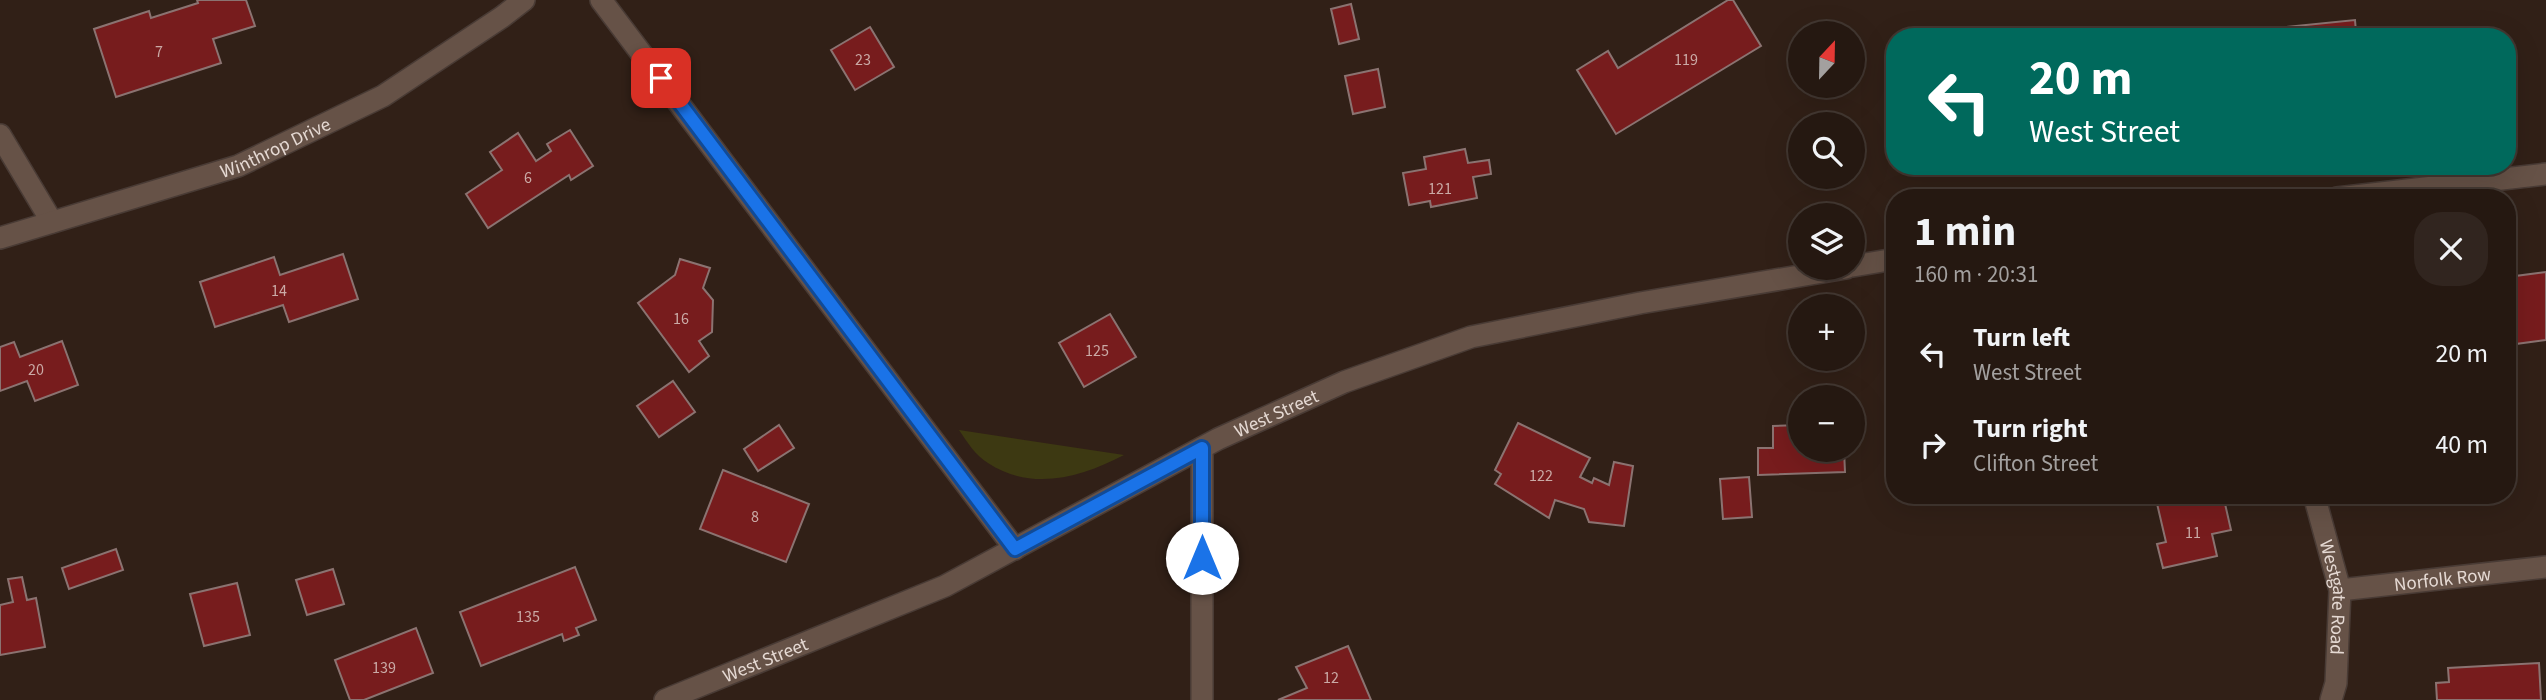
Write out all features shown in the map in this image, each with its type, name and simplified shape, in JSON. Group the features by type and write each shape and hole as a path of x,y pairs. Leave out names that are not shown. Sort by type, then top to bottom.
{"street":[{"name":"Winthrop Drive","path":"0,238 238,166 383,96 524,0"},
{"path":"601,0 1015,549"},
{"path":"0,135 51,222"},
{"path":"2415,189 2546,174"},
{"path":"1865,265 1886,261"},
{"name":"West Street","path":"665,700 945,586 1202,448 1344,382 1471,337 1640,303 1788,278"},
{"path":"1202,448 1202,700"},
{"name":"Westgate Road","path":"2316,504 2340,590 2336,683 2331,700"},
{"name":"Norfolk Row","path":"2340,590 2546,567"}],"shaded area":[{"path":"959,430 1124,455 1074,475 1039,479 1022,477 1005,472 984,460"}],"building":[{"path":"197,0 246,0 255,26 213,39 221,63 116,97 94,29 149,11 151,18 198,3"},
{"path":"1728,0 1733,0 1761,46 1616,134 1577,70 1608,51 1618,68"},
{"path":"1351,4 1359,39 1339,44 1331,9"},
{"path":"2355,20 2356,28 2276,28"},
{"path":"870,27 894,67 855,90 831,50"},
{"path":"1378,69 1385,107 1353,114 1345,76"},
{"path":"570,130 593,166 571,180 569,175 488,228 466,194 502,170 490,152 518,133 536,161 551,151 547,144"},
{"path":"1465,149 1468,163 1489,160 1491,174 1473,177 1477,198 1431,207 1430,201 1409,205 1403,173 1426,169 1424,157"},
{"path":"343,254 358,299 289,322 283,305 215,327 200,282 274,257 280,275"},
{"path":"680,259 710,268 703,288 713,300 712,332 699,341 709,356 689,372 638,303 675,275"},
{"path":"2546,272 2546,340 2516,344 2516,276"},
{"path":"1110,314 1136,357 1084,387 1059,343"},
{"path":"62,341 78,385 35,401 27,381 0,391 0,347 14,342 20,357"},
{"path":"673,381 695,412 659,437 637,406"},
{"path":"1518,423 1590,458 1580,477 1592,483 1594,478 1609,485 1614,462 1633,466 1624,526 1589,522 1584,509 1555,500 1549,518 1495,484 1501,474 1495,470"},
{"path":"779,425 794,448 758,471 744,449"},
{"path":"1788,425 1788,462 1845,462 1845,472 1758,475 1758,448 1773,448 1773,426"},
{"path":"723,470 809,504 786,562 700,529"},
{"path":"1749,477 1752,517 1723,519 1720,479"},
{"path":"2157,504 2225,504 2231,530 2212,534 2217,556 2163,568 2157,544 2166,542"},
{"path":"116,549 123,570 69,589 62,568"},
{"path":"575,567 596,620 576,628 579,635 564,641 562,634 481,666 460,612"},
{"path":"333,569 344,604 307,615 296,580"},
{"path":"22,577 27,600 36,598 45,647 0,655 0,605 13,602 8,579"},
{"path":"237,583 250,635 204,646 190,594"},
{"path":"416,628 433,673 364,700 350,700 335,660"},
{"path":"1348,646 1371,700 1278,700 1307,688 1296,667"},
{"path":"2539,663 2541,700 2437,700 2436,683 2449,682 2448,668"}],"route":[{"path":"661,78 1015,549 1202,448 1202,558"}]}
